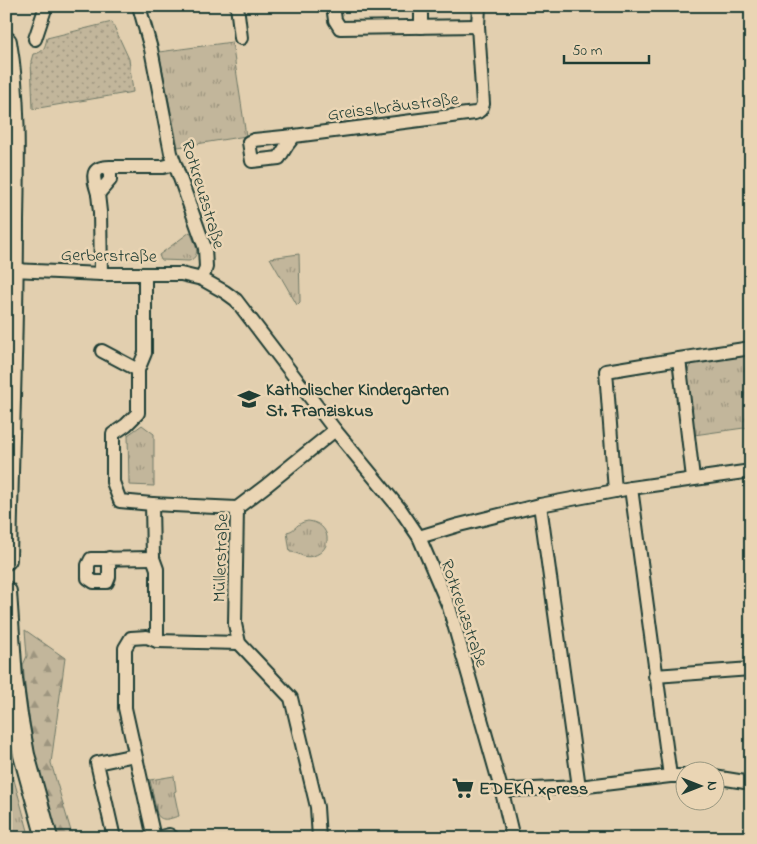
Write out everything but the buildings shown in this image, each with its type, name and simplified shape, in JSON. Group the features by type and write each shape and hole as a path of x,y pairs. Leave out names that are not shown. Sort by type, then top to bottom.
{"main road":[{"path":"6,42 11,86 10,148 13,270 6,559"},
{"path":"6,592 12,679 17,716 24,755 47,838"}],"street":[{"path":"36,39 46,6"},
{"name":"Rotkreuzstraße","path":"139,6 151,49 174,164 205,248 206,267 202,279 236,300 336,430 400,509 419,537 449,607 502,792 513,838"},
{"path":"237,6 241,38"},
{"path":"332,6 334,20 340,28 478,26"},
{"path":"421,6 421,27"},
{"name":"Greisslbräustraße","path":"294,136 479,111 483,104 478,26 479,6"},
{"path":"101,274 100,212 94,181 94,174 97,169 101,167 163,167 174,164"},
{"name":"Gerberstraße","path":"13,270 101,274 181,274 202,279"},
{"path":"145,274 145,353 138,370 138,413 113,434 113,482 120,501 237,508"},
{"path":"615,491 606,371 751,348"},
{"path":"102,351 138,370"},
{"path":"679,359 693,478"},
{"name":"Müllerstraße","path":"239,643 236,624 237,508 336,430"},
{"path":"419,537 540,505 693,478 751,471"},
{"path":"631,488 670,776"},
{"path":"152,504 153,558 157,569 158,641"},
{"path":"540,505 579,787"},
{"path":"109,558 153,558"},
{"path":"173,838 168,835 155,838 125,708 125,648 131,638 147,637 158,641 239,643 292,698 317,807 319,838"},
{"path":"655,676 751,669"},
{"path":"114,838 97,763 135,755"},
{"path":"502,792 579,787 674,776"},
{"path":"724,779 751,783"}],"green space":[{"path":"112,22 129,59 133,92 33,109 31,61 33,54 43,49 47,38"},
{"path":"232,42 246,136 178,147 159,52"},
{"path":"190,232 197,252 193,258 189,261 161,260 159,255"},
{"path":"299,254 300,302 297,305 270,258"},
{"path":"751,353 751,427 694,435 686,376 693,361"},
{"path":"142,425 154,434 154,486 129,485 128,435"},
{"path":"308,521 321,526 327,537 327,543 320,553 309,557 290,552 287,532"},
{"path":"25,630 65,658 51,763 73,838 53,838 37,767 26,696 23,665 27,656"},
{"path":"6,751 30,838 6,838"},
{"path":"174,776 176,791 174,792 179,816 164,819 157,814 150,780"}],"place":[{"name":"Katholischer Kindergarten St. Franziskus","path":"249,399"},
{"name":"EDEKA xpress","path":"463,788"}]}
